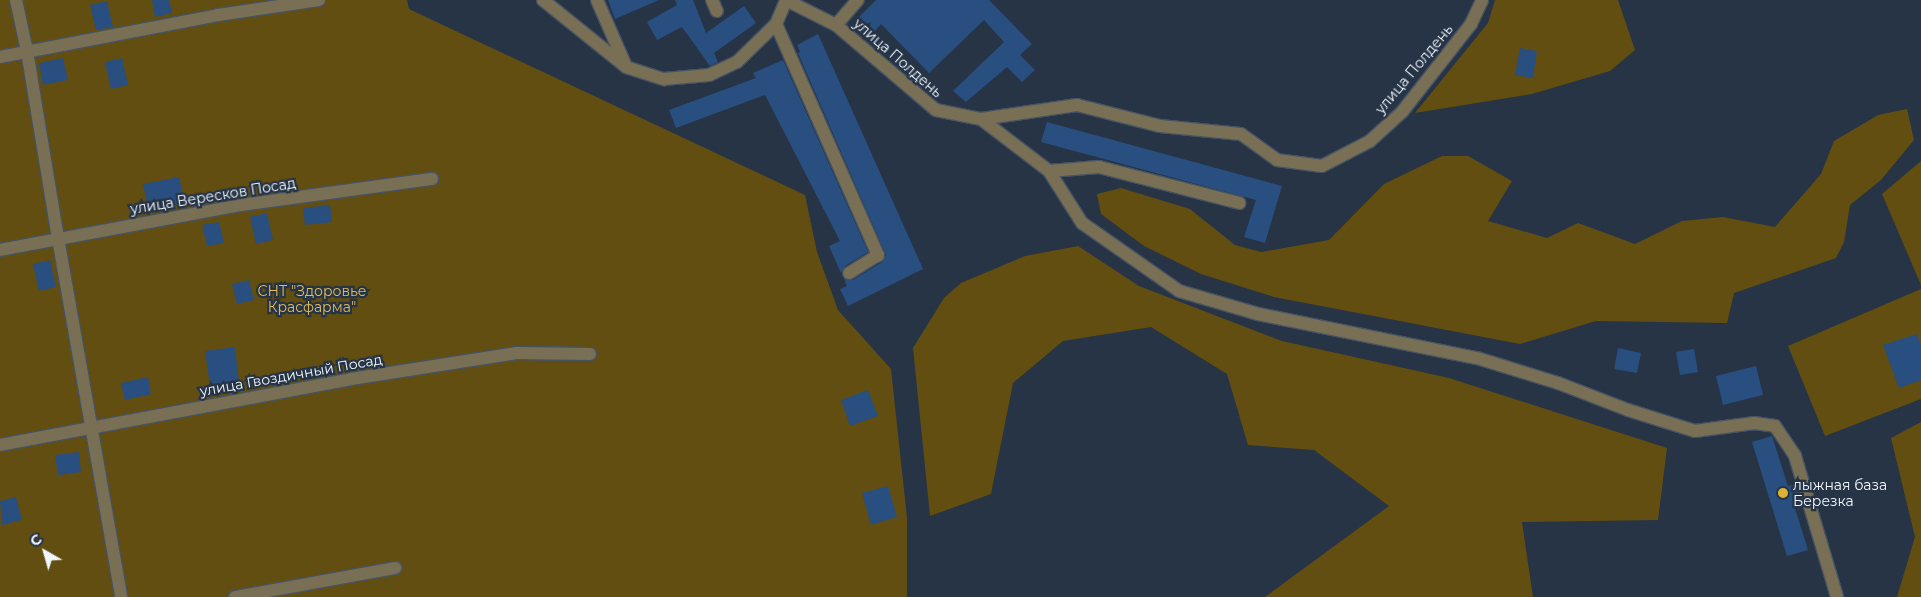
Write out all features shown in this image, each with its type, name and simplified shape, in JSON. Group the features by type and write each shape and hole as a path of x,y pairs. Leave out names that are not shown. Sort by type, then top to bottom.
{"street":[{"path":"16,0 27,51 121,597"},
{"path":"0,57 218,15 319,0"},
{"name":"улица Полдень","path":"543,0 626,67 664,79 710,75 737,62 776,24 786,0 836,25 936,110 981,119 1077,105 1160,126 1241,134 1277,160 1322,166 1370,141 1402,112 1471,24 1482,0"},
{"path":"597,0 626,67"},
{"path":"836,25 858,0"},
{"path":"776,24 878,255 849,273"},
{"path":"981,119 1049,171 1082,223 1179,291 1258,314 1477,358 1558,383 1628,410 1695,431 1754,423 1775,426 1795,456 1837,597"},
{"path":"1049,171 1099,167 1239,203"},
{"name":"улица Вересков Посад","path":"0,250 241,205 432,179"},
{"name":"улица Гвоздичный Посад","path":"0,445 352,378 517,353 590,354"},
{"path":"235,597 395,568"}],"green space":[{"name":"СНТ \"Здоровье Красфарма\"","path":"0,0 407,0 409,9 805,195 817,252 838,310 891,369 907,518 907,597 0,597"},
{"path":"1495,0 1618,0 1635,50 1610,71 1532,94 1415,113 1488,23"},
{"path":"1907,109 1914,140 1881,180 1850,205 1844,242 1836,258 1734,293 1727,323 1596,321 1520,344 1274,297 1201,274 1144,246 1101,214 1097,194 1121,188 1190,209 1235,245 1261,252 1329,240 1384,184 1442,156 1468,156 1512,181 1488,221 1547,238 1578,223 1635,244 1682,221 1723,217 1775,227 1821,174 1834,141 1878,115"},
{"path":"1921,161 1921,285 1882,194"},
{"path":"1078,246 1139,286 1282,341 1449,378 1667,448 1658,520 1522,522 1533,597 1265,597 1389,506 1314,450 1248,445 1227,374 1151,327 1063,341 1013,383 991,494 930,516 913,348 944,298 961,283 1025,256"},
{"path":"1921,289 1921,399 1825,436 1788,346"},
{"path":"1921,422 1921,597 1897,597 1915,537 1891,438"}],"building":[{"path":"152,0 169,0 172,13 155,17"},
{"path":"608,0 659,0 615,19"},
{"path":"675,0 693,0 706,33 744,6 756,23 714,53 718,62 710,66 682,27 657,40 647,22 677,5"},
{"path":"876,0 989,0 1032,44 1020,55 1035,70 1022,82 1007,67 966,102 953,91 1004,42 984,20 929,73 881,24 875,31 859,17"},
{"path":"107,1 113,27 96,30 90,5"},
{"path":"818,34 923,269 848,306 840,289 847,286 844,279 853,280 882,262 886,255 798,53 800,52 797,45"},
{"path":"1520,48 1537,51 1533,78 1515,75"},
{"path":"63,58 68,80 43,85 39,63"},
{"path":"122,58 128,85 111,89 105,62"},
{"path":"783,60 868,252 845,266 841,273 829,246 840,241 765,95 676,128 669,110 756,78 753,73"},
{"path":"1047,122 1282,186 1265,243 1244,237 1256,200 1041,142"},
{"path":"179,177 185,203 149,211 143,184"},
{"path":"330,205 332,222 305,225 303,208"},
{"path":"267,213 273,240 256,244 250,217"},
{"path":"219,222 224,243 207,246 202,225"},
{"path":"50,260 56,287 39,291 33,264"},
{"path":"249,280 254,300 237,304 232,284"},
{"path":"1917,334 1921,346 1921,380 1899,388 1883,345"},
{"path":"235,347 239,382 210,386 205,351"},
{"path":"1618,348 1641,353 1637,373 1614,369"},
{"path":"1694,349 1698,372 1680,375 1676,352"},
{"path":"1756,366 1763,395 1723,405 1716,376"},
{"path":"148,377 151,394 125,400 121,383"},
{"path":"868,390 878,416 850,426 841,400"},
{"name":"лыжная база Березка","path":"1772,436 1788,486 1795,484 1800,500 1793,502 1808,550 1787,556 1752,442"},
{"path":"79,452 81,472 58,475 55,455"},
{"path":"888,486 897,517 871,525 862,493"},
{"path":"16,497 22,520 2,525 0,501"}],"place":[{"name":"лыжная база Березка","path":"1783,493"}]}
